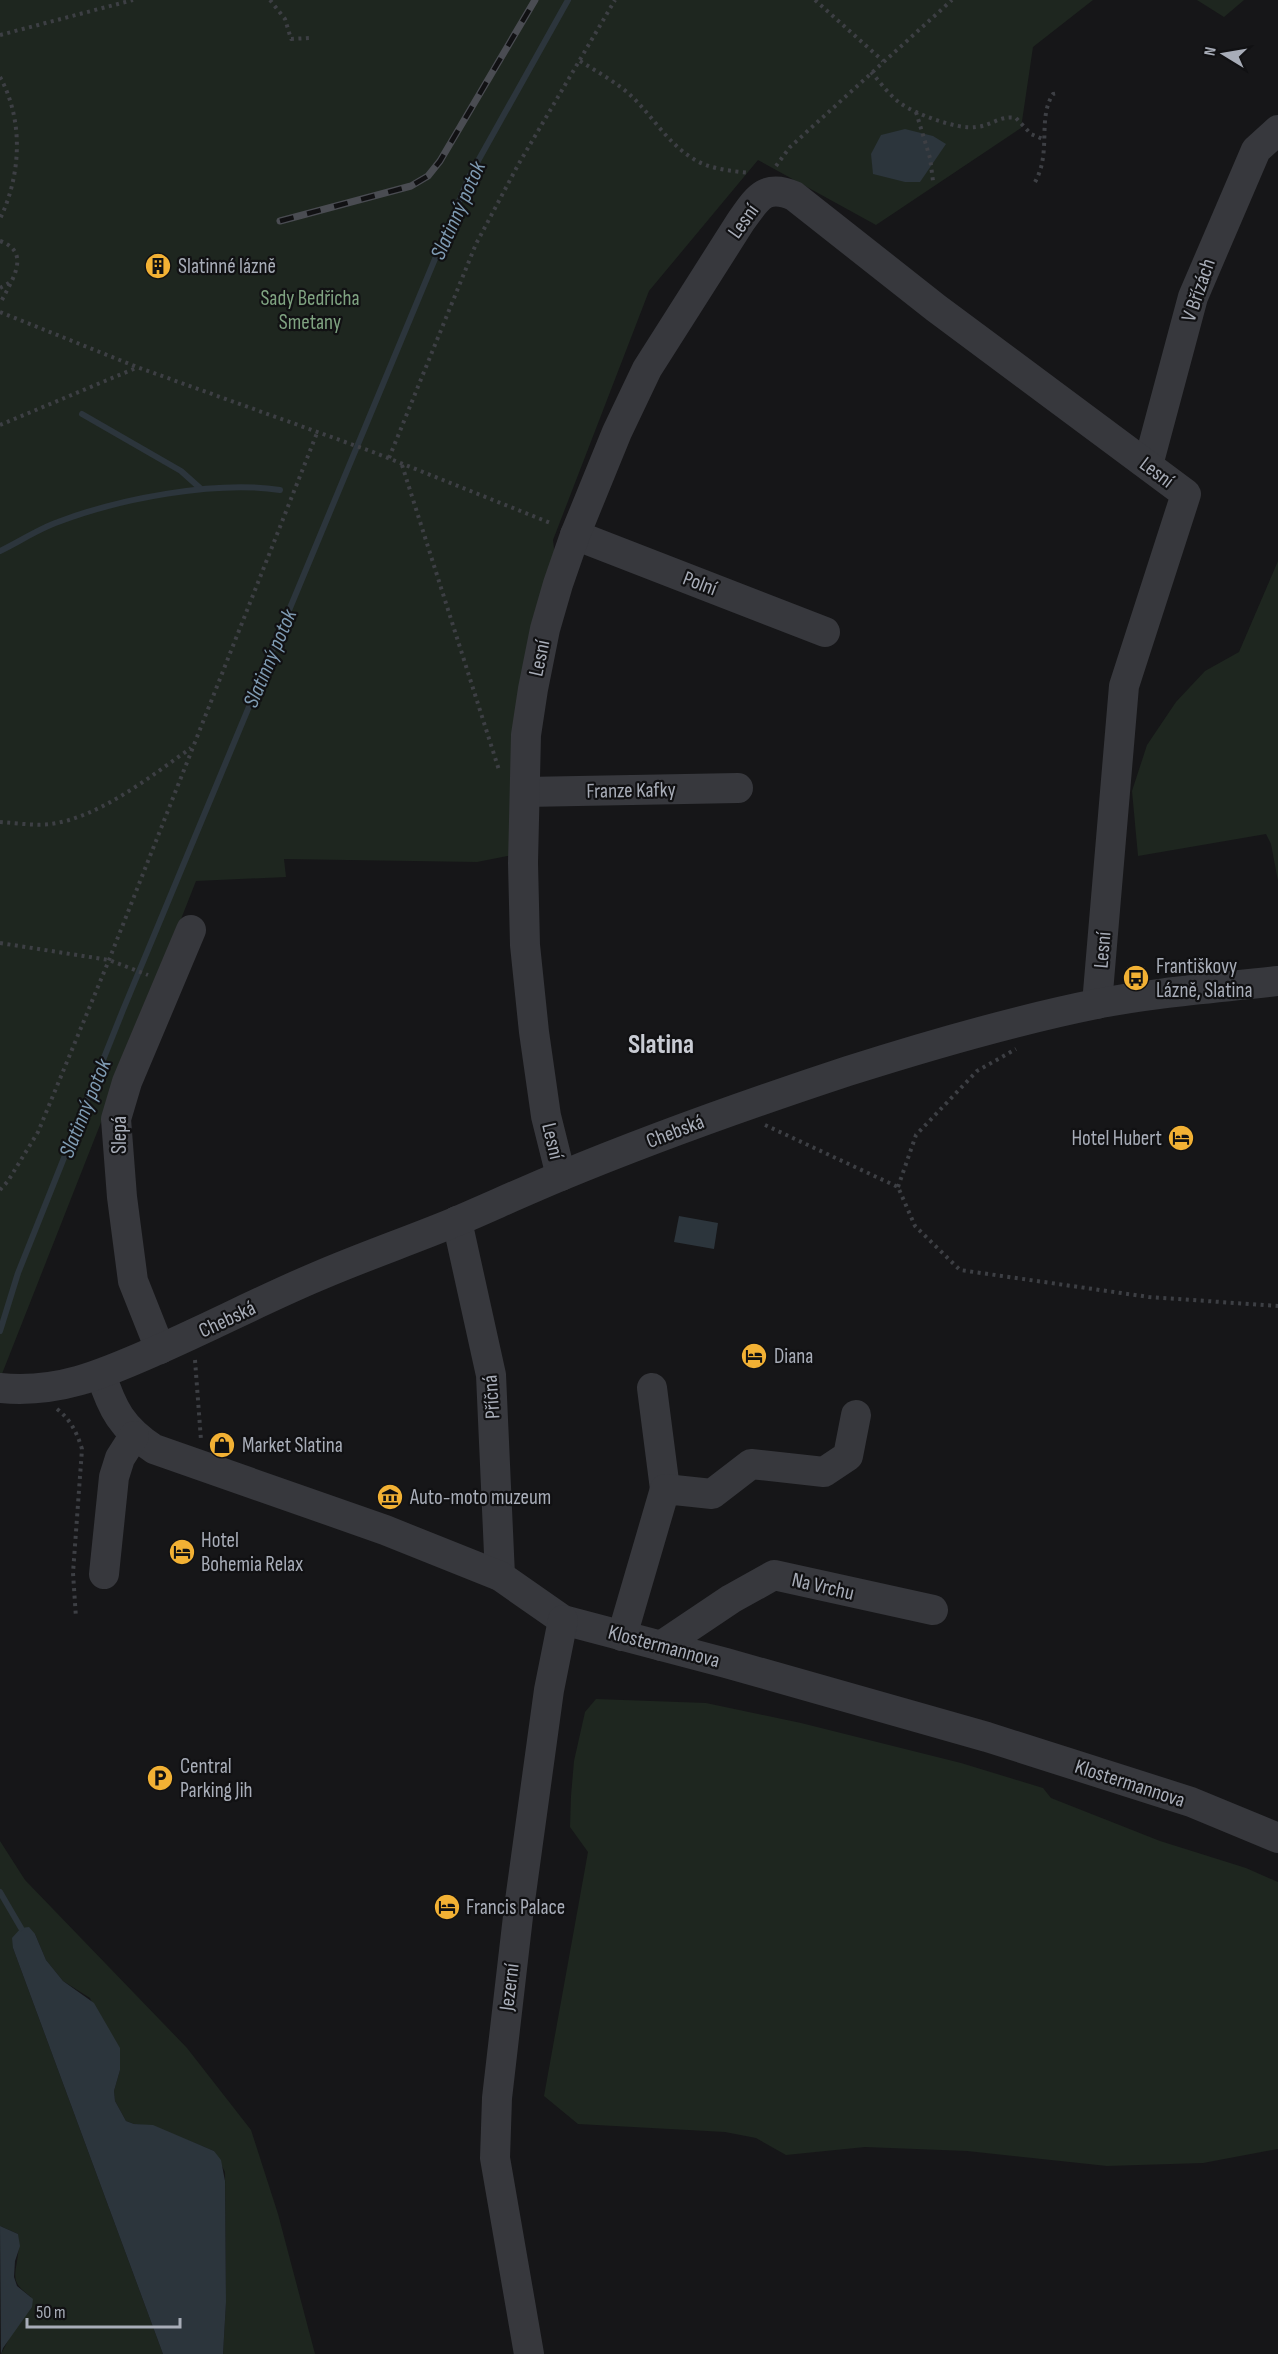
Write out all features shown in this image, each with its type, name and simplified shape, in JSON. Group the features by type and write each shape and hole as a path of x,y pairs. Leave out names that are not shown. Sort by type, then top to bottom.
{"street":[{"name":"V Břízách","path":"1148,465 1193,297 1256,150 1278,130"},
{"name":"Lesní","path":"561,1176 545,1106 525,945 523,863 526,735 533,689 546,629 575,535 617,432 647,369 741,221 755,202 768,191 781,190 794,196 936,308 1186,494 1124,686 1097,1004"},
{"name":"Polní","path":"575,535 825,632"},
{"name":"Franze Kafky","path":"525,792 738,788"},
{"name":"Slepá","path":"160,1349 133,1281 122,1197 116,1119 127,1082 190,930"},
{"name":"Chebská","path":"1,1389 48,1389 101,1374 187,1337 315,1277 457,1221 561,1176 731,1110 997,1025 1141,996 1278,981"},
{"name":"Příčná","path":"457,1221 491,1375 500,1576"},
{"name":"Klostermannova","path":"101,1374 118,1418 134,1436 154,1449 385,1530 500,1576 564,1620 987,1737 1191,1802 1278,1838"},
{"path":"622,1636 664,1489 652,1388"},
{"path":"664,1489 712,1494 751,1464 824,1472 848,1456 856,1415"},
{"path":"104,1574 114,1477 120,1458 134,1436"},
{"name":"Na Vrchu","path":"661,1646 731,1599 774,1575 933,1610"},
{"name":"Jezerní","path":"529,2354 495,2158 497,2098 519,1908 549,1690 564,1620"}],"path":[{"path":"0,35 132,0"},
{"path":"270,0 285,19 291,39 309,38"},
{"path":"388,458 476,244 518,165 615,0"},
{"path":"815,0 883,61"},
{"path":"770,176 790,147 952,0"},
{"path":"580,61 626,92 692,159 732,171 760,175"},
{"path":"871,72 898,102 916,111 954,124 976,128 1002,118 1017,118 1031,134 1045,141"},
{"path":"0,77 17,128 17,164 10,199 0,219"},
{"path":"1035,182 1043,165 1045,120 1050,99 1053,94 1059,93"},
{"path":"916,111 930,158 933,181"},
{"path":"0,241 11,246 18,261 17,269 0,304"},
{"path":"0,288 10,283"},
{"path":"0,312 137,367 373,452 534,516 575,535"},
{"path":"0,424 137,367"},
{"path":"0,1190 38,1132 109,960 317,433"},
{"path":"401,465 503,782 525,792"},
{"path":"0,822 49,825 73,819 96,809 191,748"},
{"path":"0,943 109,960 150,976"},
{"path":"898,1187 916,1135 976,1071 1017,1049"},
{"path":"731,1110 898,1187 915,1226 960,1270 1149,1297 1278,1306"},
{"path":"187,1337 195,1358 203,1466"},
{"path":"49,1405 70,1421 78,1434 82,1449 72,1573 76,1618"}],"green space":[{"name":"Sady Bedřicha Smetany","path":"0,0 1093,0 1033,47 1021,128 876,225 758,160 649,291 553,540 556,566 513,855 477,862 284,859 286,877 196,881 0,1379"},
{"path":"1197,0 1244,0 1224,17"},
{"path":"1278,561 1278,881 1271,844 1266,834 1138,856 1132,791 1147,745 1176,702 1205,671 1239,652"},
{"path":"596,1699 706,1703 801,1723 961,1763 1043,1788 1051,1798 1160,1841 1246,1868 1278,1882 1278,2149 1203,2163 1107,2166 967,2151 865,2147 786,2155 756,2138 725,2132 578,2124 544,2096 588,1852 570,1827 574,1761 585,1712"},
{"path":"0,1841 25,1880 187,2048 251,2130 278,2214 315,2354 223,2354 226,2302 225,2172 214,2151 153,2126 126,2121 115,2101 114,2091 120,2070 90,1998 63,1981 46,1960 35,1934 13,1948 163,2354 1,2354 31,2297 17,2283 15,2274 18,2234 0,2226"}],"shaded area":[{"path":"905,129 933,136 946,144 920,182 905,182 873,174 871,154 881,135"},
{"path":"679,1216 718,1223 714,1249 674,1242"},
{"path":"29,1927 35,1934 46,1960 63,1981 94,2003 120,2048 120,2070 114,2091 115,2101 126,2121 153,2125 214,2151 221,2160 225,2181 226,2302 223,2354 163,2354 13,1948 12,1938 21,1928"},
{"path":"0,2226 18,2234 20,2246 15,2261 14,2277 17,2286 33,2299 32,2307 1,2354"}],"waterway":[{"name":"Slatinný potok","path":"0,1331 18,1273 123,1010 469,177 568,0"},
{"path":"82,414 181,471 200,488"},
{"path":"0,551 58,522 138,499 227,488 280,490"},
{"path":"0,1892 21,1928"}],"railway":[{"path":"280,221 411,186 428,176 440,161 535,0"}],"place":[{"name":"Slatinné lázně","path":"158,266"},
{"name":"Františkovy Lázně, Slatina","path":"1136,978"},
{"name":"Hotel Hubert","path":"1181,1138"},
{"name":"Diana","path":"754,1356"},
{"name":"Market Slatina","path":"222,1445"},
{"name":"Auto-moto muzeum","path":"390,1497"},
{"name":"Hotel Bohemia Relax","path":"182,1552"},
{"name":"Central Parking Jih","path":"160,1778"},
{"name":"Francis Palace","path":"447,1907"}],"district":[{"name":"Slatina","path":"661,1044"}]}
